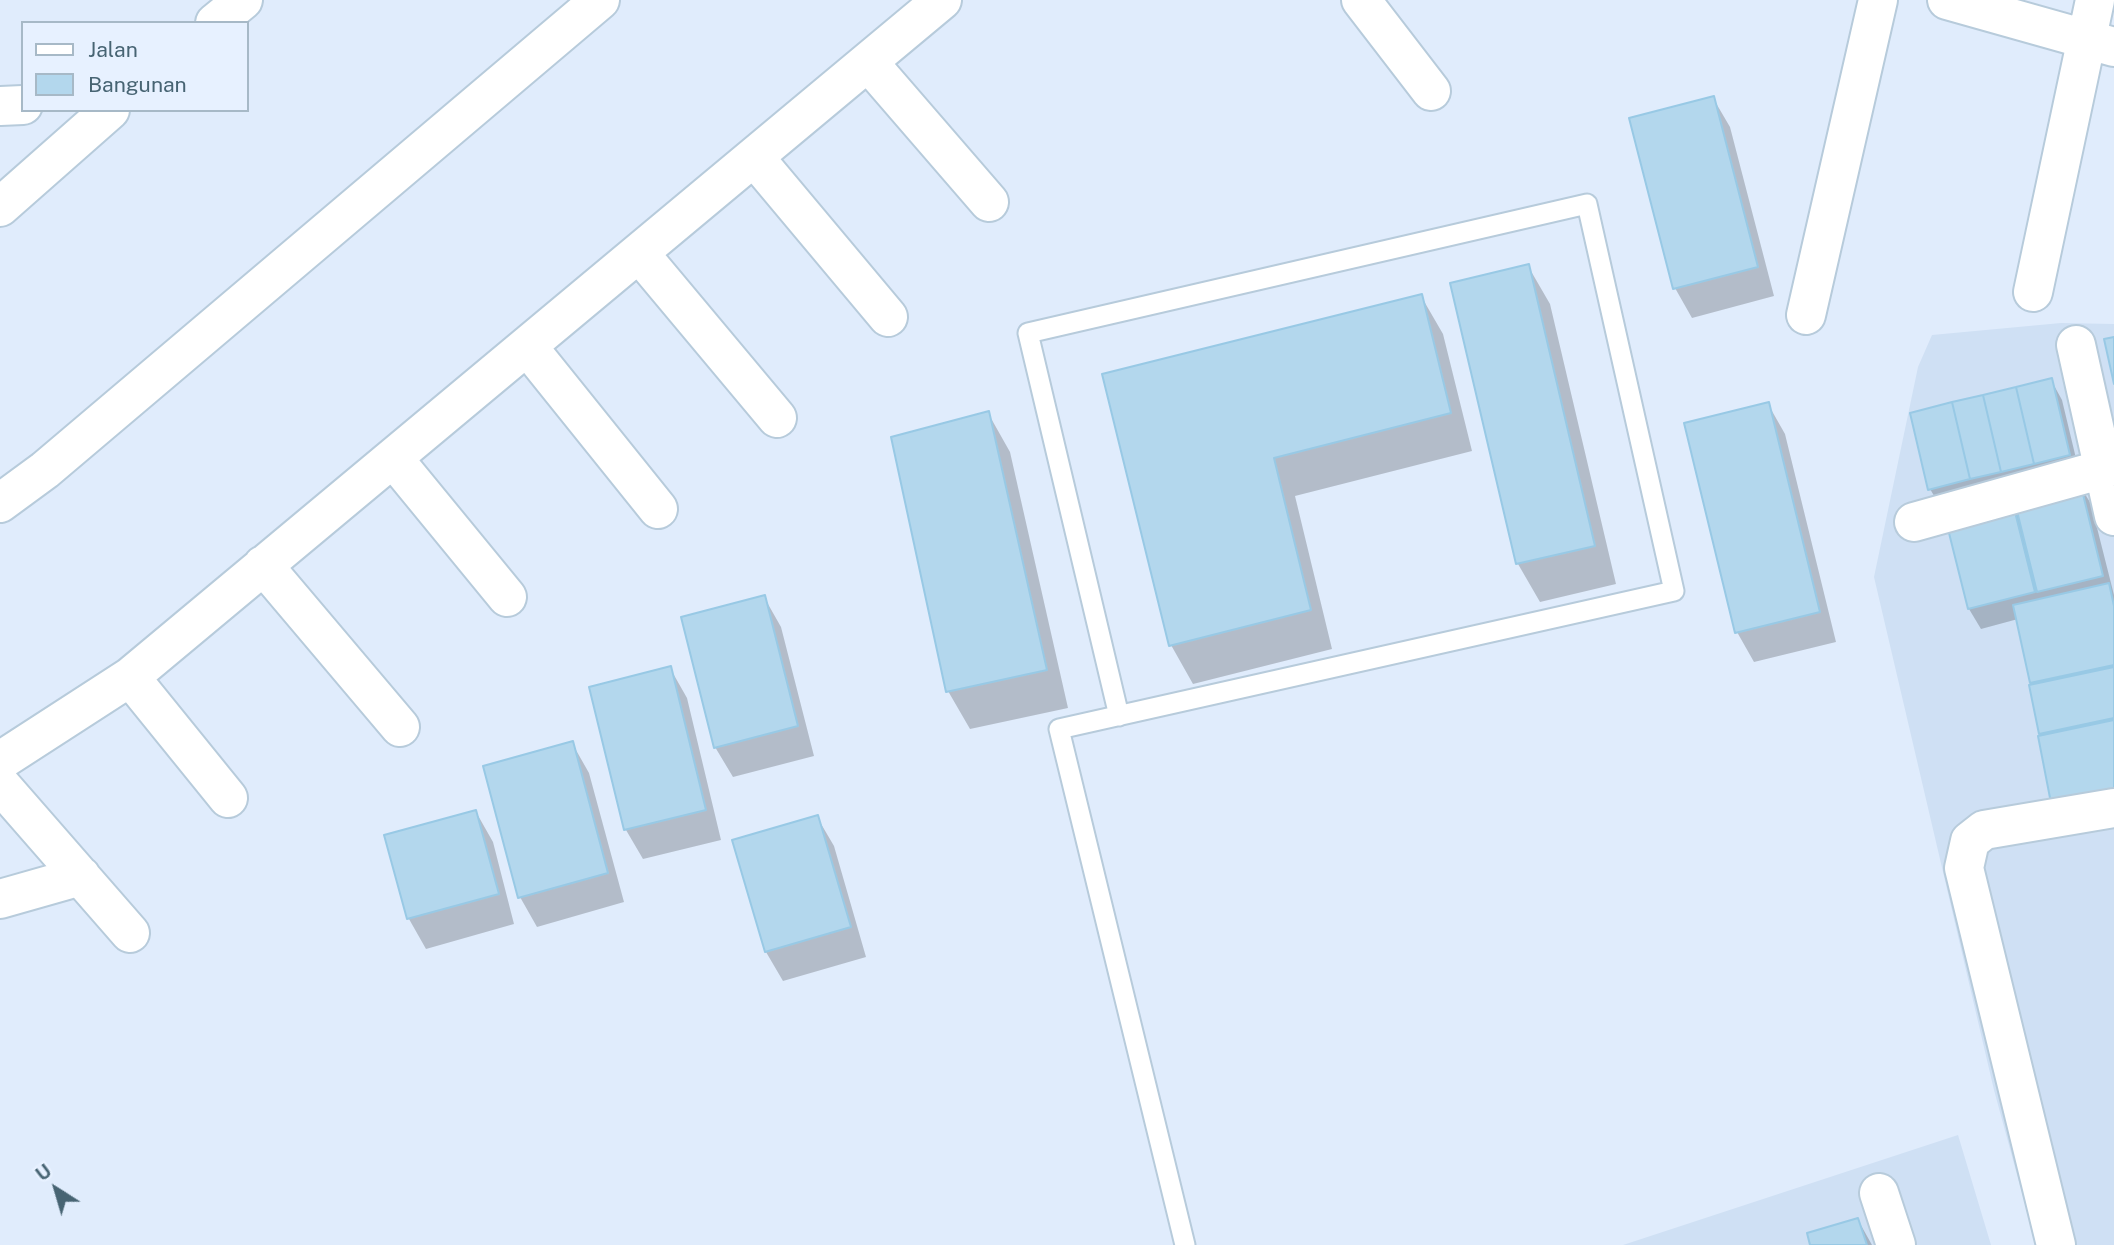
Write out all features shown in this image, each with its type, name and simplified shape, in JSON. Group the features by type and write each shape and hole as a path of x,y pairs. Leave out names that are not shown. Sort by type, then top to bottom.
{"street":[{"path":"217,21 243,0"},
{"path":"0,503 56,461 600,0"},
{"path":"0,761 130,677 943,0"},
{"path":"1806,314 1878,0"},
{"path":"1947,0 2100,44"},
{"path":"2033,292 2100,44 2095,0"},
{"path":"1373,4 1431,91"},
{"path":"868,62 989,202"},
{"path":"0,106 21,105"},
{"path":"0,207 108,112"},
{"path":"754,157 888,317"},
{"path":"639,253 777,418"},
{"path":"2076,345 2109,467 2114,516"},
{"path":"527,346 658,509"},
{"path":"393,458 507,597"},
{"path":"1914,522 2109,467"},
{"path":"263,565 400,727"},
{"path":"130,677 228,797"},
{"path":"0,784 130,933"},
{"path":"2056,1245 1964,867 1970,841 1984,830 2114,808"},
{"path":"0,899 81,876"},
{"path":"1880,1193 1896,1245"}],"lane":[{"path":"1119,716 1028,333 1587,204 1674,591 1119,716 1059,729 1185,1245"}],"shaded area":[{"path":"2061,323 2114,324 2114,1245 2036,1245 1994,1090 1874,577 1918,367 1932,335"},
{"path":"1958,1135 1991,1245 1623,1245"}],"building":[{"path":"1714,96 1758,267 1673,289 1629,118"},
{"path":"1529,264 1595,546 1516,564 1450,283"},
{"path":"1422,294 1451,413 1274,458 1311,610 1169,646 1102,374"},
{"path":"2114,337 2114,384 2104,339"},
{"path":"2052,378 2070,455 2034,464 2016,387"},
{"path":"2016,387 2034,464 2001,472 1983,395"},
{"path":"1983,395 2001,472 1970,479 1952,402"},
{"path":"1769,402 1820,612 1735,633 1684,423"},
{"path":"1952,402 1970,479 1928,490 1910,413"},
{"path":"989,411 1047,670 946,692 891,437"},
{"path":"2080,482 2103,576 2037,592 2014,499"},
{"path":"2013,504 2035,592 1968,609 1946,521"},
{"path":"2109,583 2114,606 2114,665 2030,683 2013,605"},
{"path":"765,595 798,726 714,748 681,617"},
{"path":"671,666 706,810 624,830 589,687"},
{"path":"2114,667 2114,718 2039,734 2029,685"},
{"path":"2114,720 2114,790 2051,803 2038,736"},
{"path":"573,741 608,873 518,898 483,766"},
{"path":"476,810 499,894 407,919 384,835"},
{"path":"818,815 851,927 765,952 732,840"},
{"path":"1858,1218 1867,1245 1810,1245 1807,1233"}]}
